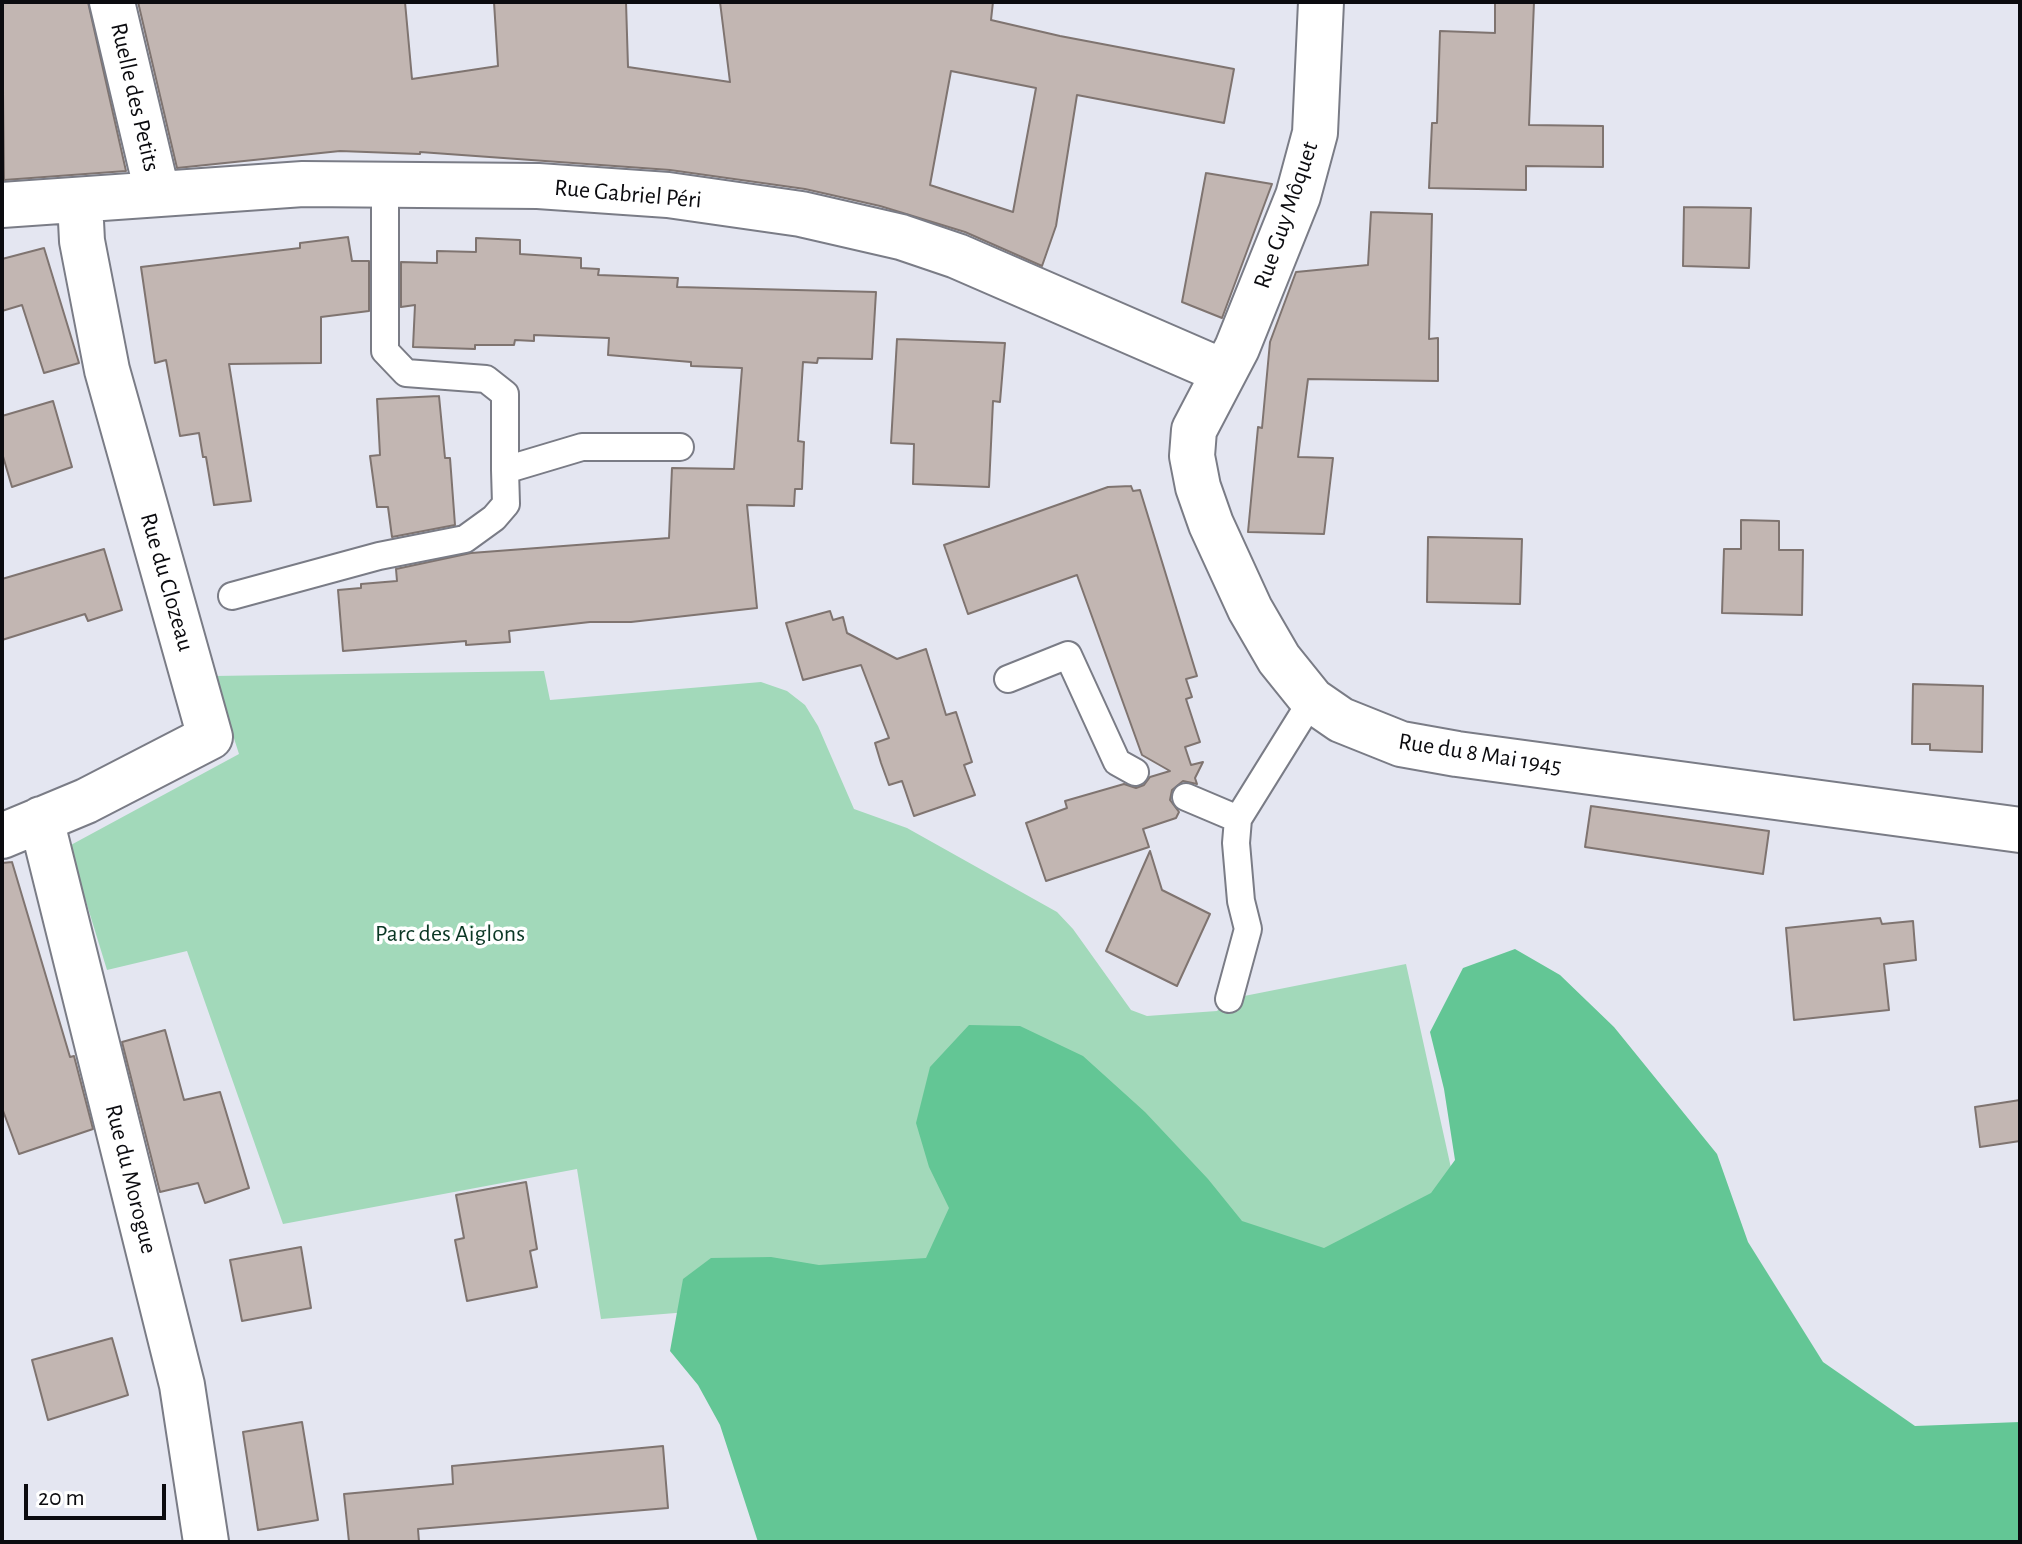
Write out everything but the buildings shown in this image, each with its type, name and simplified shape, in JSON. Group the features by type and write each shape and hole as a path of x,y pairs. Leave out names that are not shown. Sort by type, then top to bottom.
{"street":[{"name":"Ruelle des Petits","path":"112,2 157,192"},
{"name":"Rue Guy Môquet","path":"1224,372 1237,348 1298,196 1315,133 1321,2"},
{"name":"Rue Gabriel Péri","path":"2,205 303,184 538,186 668,195 816,217 901,237 957,256 1224,372"},
{"name":"Rue du Clozeau","path":"2,836 86,801 210,737 107,370 82,241 80,201"},
{"name":"Rue du 8 Mai 1945","path":"1224,372 1194,430 1192,456 1198,487 1211,524 1250,609 1279,659 1312,700 1341,720 1401,744 1473,756 2020,830"},
{"name":"Rue du Morogue","path":"41,819 182,1385 206,1542"}],"lane":[{"path":"232,596 379,556 465,539 494,518 506,504 505,394 486,379 406,373 385,351 385,184"},
{"path":"505,470 582,447 680,447"},
{"path":"1008,679 1068,655 1117,762 1135,772"},
{"path":"1229,999 1248,929 1241,901 1236,843 1238,819 1312,700"},
{"path":"1186,797 1238,819"}],"green space":[{"name":"Parc des Aiglons","path":"544,671 550,700 761,682 787,691 805,705 818,726 854,809 907,828 1057,912 1073,929 1131,1010 1147,1016 1217,1011 1229,999 1406,964 1466,1236 1199,1271 601,1319 577,1169 283,1224 187,951 107,970 69,846 239,754 214,676"},
{"path":"1515,949 1560,975 1614,1027 1717,1154 1748,1242 1823,1362 1915,1426 2020,1422 2020,1542 758,1542 720,1425 698,1385 670,1351 683,1279 711,1258 771,1257 819,1265 926,1258 949,1208 929,1167 916,1123 930,1067 969,1025 1020,1026 1083,1056 1145,1112 1208,1179 1242,1221 1324,1248 1431,1193 1455,1160 1444,1089 1430,1032 1463,968"}]}
